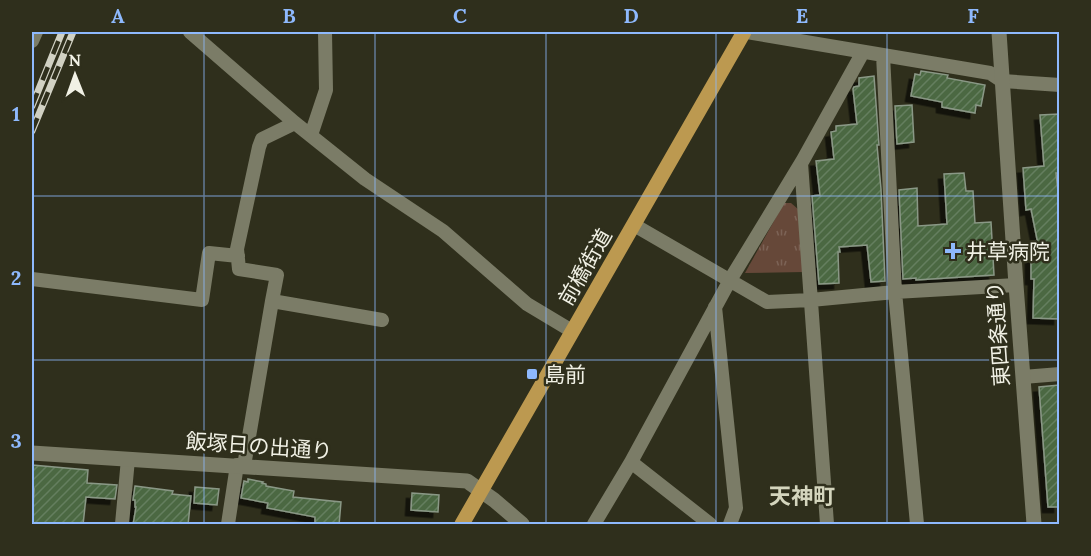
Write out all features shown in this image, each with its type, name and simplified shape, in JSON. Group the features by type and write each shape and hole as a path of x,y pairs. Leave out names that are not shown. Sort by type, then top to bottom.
{"main road":[{"name":"前橋街道","path":"462,525 745,32"}],"street":[{"path":"32,41 36,32"},
{"path":"190,32 295,123 365,179 443,231 527,303 572,331"},
{"path":"311,135 326,90 325,32"},
{"path":"745,32 990,73 1002,81 1059,85"},
{"name":"東四条通り","path":"999,32 1035,525"},
{"path":"594,525 730,280 801,163 863,52"},
{"path":"883,55 895,292 917,525"},
{"path":"228,525 277,275 239,268 237,249 258,147 262,139 295,123"},
{"path":"801,163 827,525"},
{"path":"634,225 767,302 1016,285"},
{"path":"32,279 202,300 209,253 238,256"},
{"path":"272,301 382,320"},
{"path":"715,307 736,508 730,525"},
{"path":"1023,377 1059,374"},
{"name":"飯塚日の出通り","path":"32,453 467,481 494,500 522,525"},
{"path":"122,525 128,459"},
{"path":"631,462 710,525"}],"green space":[{"path":"784,203 791,203 799,210 804,272 745,273"}],"building":[{"path":"921,71 948,75 947,78 985,85 981,106 976,105 975,113 942,107 942,102 911,96 915,74 920,75"},
{"path":"874,76 885,281 871,282 867,245 839,247 839,283 819,284 812,196 820,195 816,161 834,159 831,132 836,131 836,126 857,124 853,89 859,86 859,78"},
{"path":"912,105 914,142 897,144 895,106"},
{"path":"1059,114 1059,173 1056,173 1059,201 1059,319 1033,318 1034,279 1031,279 1031,249 1039,249 1031,209 1026,210 1023,168 1044,166 1040,115"},
{"name":"井草病院","path":"964,173 966,191 973,191 975,223 991,222 994,275 903,279 899,190 917,188 918,226 947,224 944,174"},
{"path":"1059,385 1059,507 1048,507 1039,387"},
{"path":"32,465 88,470 87,483 117,485 115,499 86,497 83,525 32,525 34,489 32,489"},
{"path":"248,479 263,482 266,486 294,491 293,497 341,502 339,525 315,525 315,517 267,508 268,503 241,498 244,481 248,482"},
{"path":"135,486 191,496 188,525 133,525 136,507 135,500 133,500"},
{"path":"195,487 219,489 217,505 194,503"},
{"path":"412,493 439,495 438,512 411,510"}],"railway":[{"path":"32,106 62,32"},
{"path":"32,131 73,32"}],"place":[{"name":"井草病院","path":"953,251"},
{"name":"島前","path":"532,374"}],"district":[{"name":"天神町","path":"802,496"}]}
